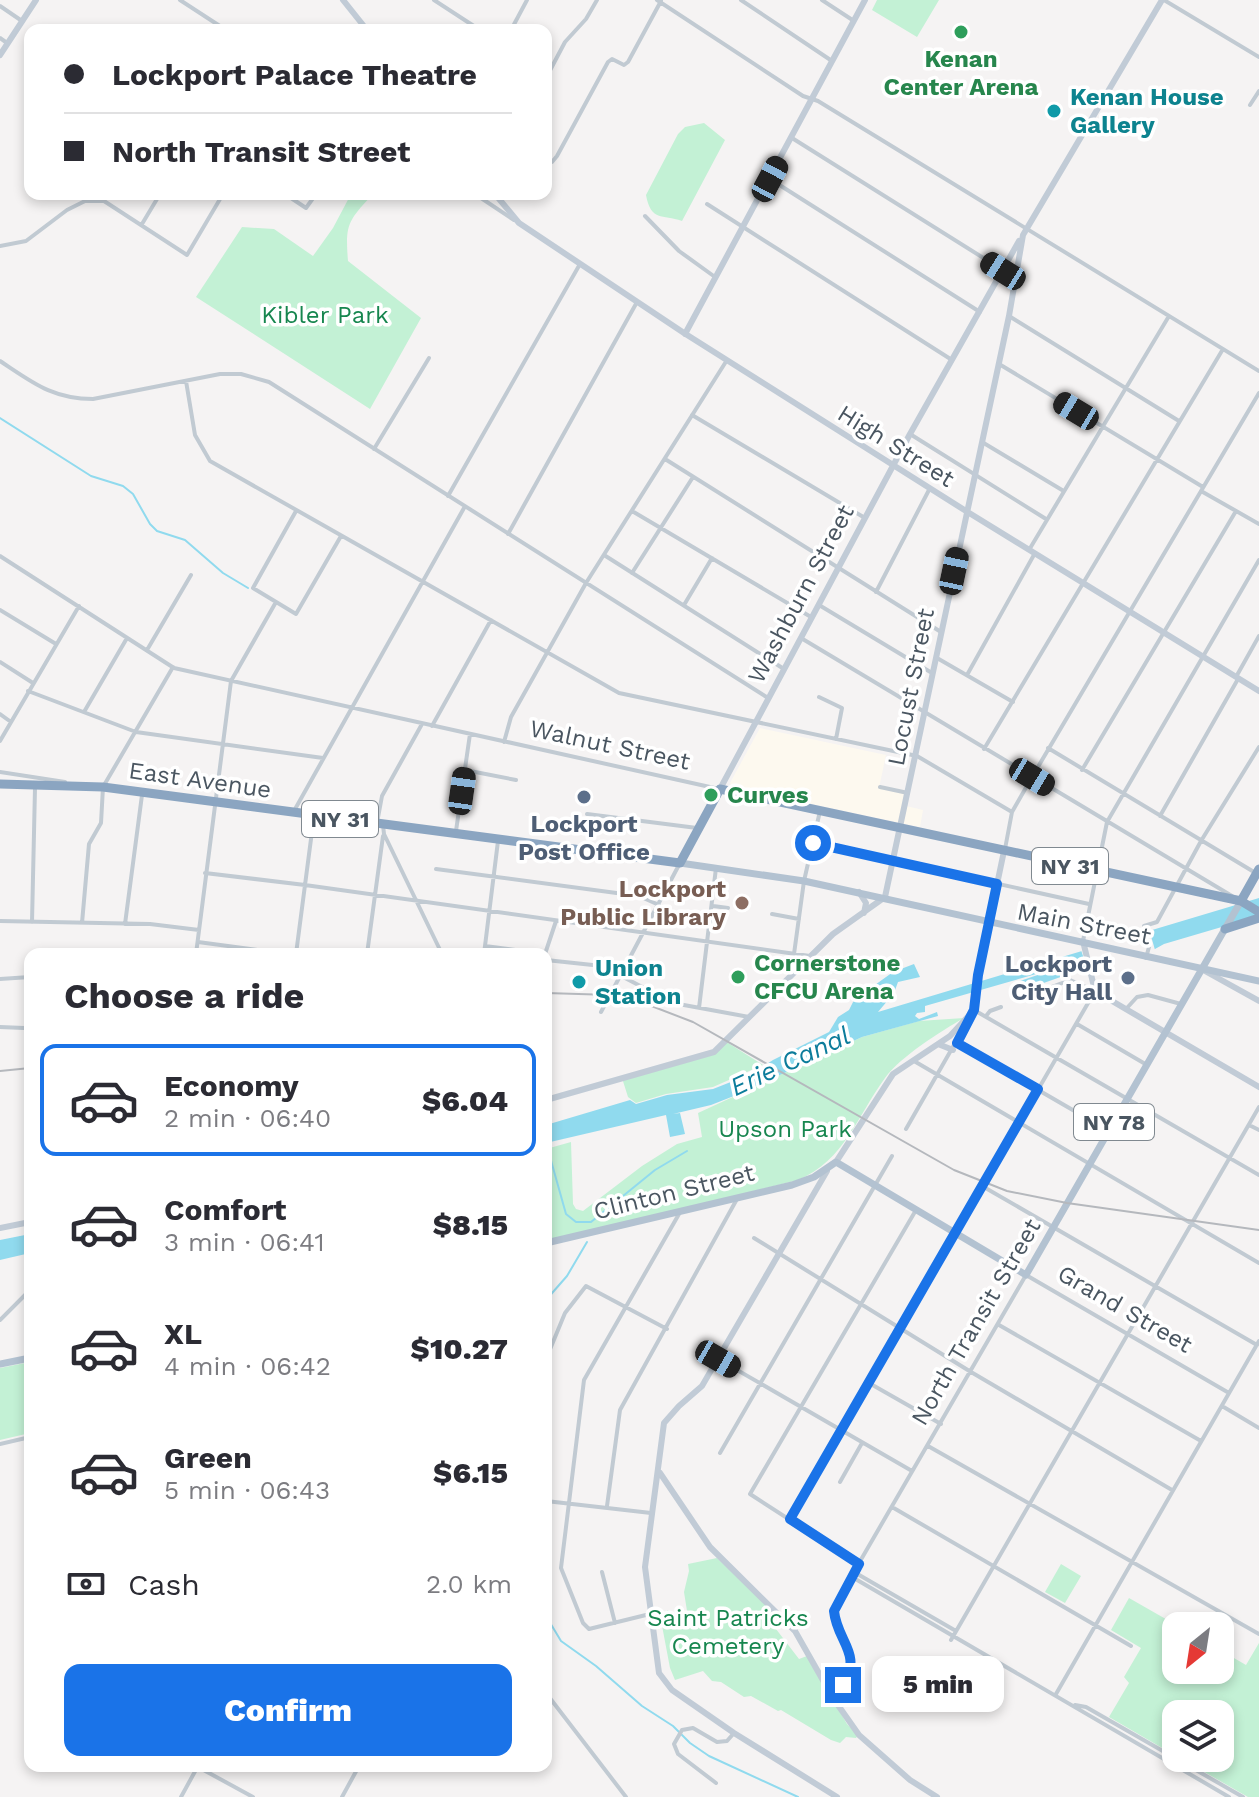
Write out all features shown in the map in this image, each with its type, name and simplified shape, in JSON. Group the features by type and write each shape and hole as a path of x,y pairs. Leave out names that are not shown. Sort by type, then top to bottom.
{"highway":[{"name":"East Avenue","path":"0,784 103,787 381,828 456,833 680,863"},
{"name":"Walnut Street","path":"720,789 1241,902"},
{"name":"Washburn Street","path":"680,863 720,789"},
{"name":"NY 78","path":"1241,902 1258,871"},
{"name":"NY 31","path":"1241,902 1259,912"},
{"path":"1223,931 1259,918"}],"main road":[{"name":"Main Street","path":"680,863 861,894 1259,981"},
{"name":"NY 78","path":"1202,969 1241,902"},
{"name":"North Transit Street","path":"1026,1275 1202,969"},
{"name":"Clinton Street","path":"552,1242 811,1179 832,1165"},
{"name":"Grand Street","path":"832,1165 874,1186 1026,1275"},
{"path":"0,1364 24,1359"}],"street":[{"path":"0,55 36,0"},
{"path":"180,0 217,24"},
{"path":"343,0 362,24"},
{"path":"434,0 471,24"},
{"path":"514,24 527,0"},
{"path":"552,67 565,42 586,19 597,0"},
{"path":"741,0 832,61"},
{"path":"822,0 854,21"},
{"path":"685,334 865,0"},
{"path":"1163,0 1259,57"},
{"name":"Locust Street","path":"883,899 917,756 1025,232 1163,0"},
{"path":"552,162 608,62 612,59 624,65 628,62 659,1 811,100 818,101 1025,232 1170,315 1259,371"},
{"path":"0,6 22,21"},
{"path":"0,38 7,43"},
{"path":"1250,105 1259,91"},
{"path":"792,137 1003,271"},
{"path":"770,179 980,312"},
{"path":"142,224 156,200"},
{"path":"0,246 26,241 67,210 85,201 104,201 187,255 219,200"},
{"path":"294,200 306,208 312,200"},
{"path":"486,200 519,223"},
{"name":"High Street","path":"500,200 519,223 685,334 1259,691"},
{"path":"707,204 952,360"},
{"path":"645,216 679,251 717,278"},
{"name":"Washburn Street","path":"720,789 893,465 1025,232"},
{"path":"448,496 580,264"},
{"path":"508,534 637,301"},
{"path":"967,675 1032,552 1046,519 1170,315"},
{"path":"1009,316 1179,421"},
{"path":"984,749 1223,349"},
{"path":"374,449 429,358"},
{"path":"504,742 511,717 586,583 727,360"},
{"path":"0,361 53,394 74,399 93,399 220,374 241,374 269,382 768,698"},
{"path":"998,363 1259,524"},
{"path":"186,381 195,435 210,461 619,693 917,756 1012,812"},
{"path":"906,1129 974,1010 978,975 1012,812 1259,393"},
{"path":"691,415 865,518"},
{"path":"910,434 1046,519"},
{"path":"982,442 1063,491"},
{"path":"664,459 941,632"},
{"path":"632,573 693,477"},
{"path":"876,592 930,488"},
{"path":"292,813 465,507"},
{"path":"296,511 253,588 296,614 341,536"},
{"path":"632,511 811,617"},
{"path":"1082,770 1236,511"},
{"path":"604,555 784,669"},
{"name":"Walnut Street","path":"0,556 173,667 720,789"},
{"path":"684,605 712,558"},
{"path":"790,1519 1095,991 1088,945 1089,904 1107,822 1259,560"},
{"path":"147,650 191,575"},
{"path":"196,948 231,681 276,602"},
{"path":"818,605 934,674"},
{"path":"0,741 79,606"},
{"path":"0,610 56,644"},
{"path":"432,726 491,620"},
{"path":"1160,816 1259,636"},
{"path":"84,712 127,638"},
{"path":"801,638 1241,902"},
{"path":"937,658 1013,702"},
{"path":"0,662 33,683"},
{"path":"82,923 89,844 101,823 103,787 173,667"},
{"path":"28,691 136,732 323,758"},
{"path":"819,697 842,708 836,739"},
{"path":"0,714 11,722"},
{"path":"368,948 382,796 422,724"},
{"path":"456,833 470,734"},
{"path":"1144,955 1149,947 1144,926 1157,922 1201,841 1259,747"},
{"path":"1048,748 1201,841 1258,871"},
{"path":"465,770 516,780"},
{"path":"0,772 103,787"},
{"path":"32,922 36,785"},
{"path":"880,787 908,793"},
{"path":"125,924 142,792"},
{"path":"794,954 804,883 820,811"},
{"path":"587,814 700,828"},
{"path":"297,948 314,816"},
{"path":"381,828 439,948"},
{"path":"496,948 485,946 498,841"},
{"path":"813,843 1089,904"},
{"name":"Washburn Street","path":"601,1012 680,863"},
{"path":"436,869 639,896 659,905"},
{"path":"699,1008 716,870"},
{"path":"205,873 810,956"},
{"path":"861,894 866,903 864,913"},
{"path":"552,1098 714,1052 833,934 883,899"},
{"path":"713,906 728,908"},
{"path":"772,914 799,919"},
{"path":"0,921 125,924 199,930"},
{"path":"548,948 556,921"},
{"path":"197,942 242,948"},
{"path":"552,958 602,966 673,1003 749,1017"},
{"path":"1202,969 1259,1001"},
{"path":"0,979 24,977"},
{"path":"1041,991 1070,980 1095,991 1259,1087"},
{"path":"1126,1009 1137,997 1148,995 1182,1005"},
{"path":"986,1016 1001,1007"},
{"path":"974,1010 1259,1175"},
{"path":"837,1797 672,1690 659,1673 645,1567 660,1473 664,1423 702,1386 811,1194 893,1074 960,1028 974,1010"},
{"path":"1076,1023 1147,1065"},
{"path":"0,1027 24,1028"},
{"path":"957,1043 1109,1131"},
{"path":"938,1044 953,1050"},
{"path":"912,1060 1259,1263"},
{"path":"954,1636 1259,1107"},
{"path":"1249,1125 1259,1130"},
{"path":"720,1453 892,1156"},
{"path":"811,1179 815,1182 811,1194"},
{"path":"982,1186 1258,1344 1056,1694"},
{"path":"607,1506 620,1410 739,1197"},
{"path":"859,1564 750,1494 916,1210"},
{"path":"652,1613 589,1629 583,1623 561,1568 584,1380 679,1212"},
{"path":"0,1228 24,1223"},
{"path":"754,1238 899,1329 1172,1490"},
{"name":"North Transit Street","path":"833,1698 852,1665 834,1611 1026,1275"},
{"name":"Grand Street","path":"1026,1275 1229,1393"},
{"path":"552,1344 565,1313 586,1286 667,1329"},
{"path":"0,1320 24,1296"},
{"path":"999,1325 1201,1441"},
{"path":"718,1359 912,1471"},
{"path":"869,1383 941,1424"},
{"path":"1222,1406 1259,1428"},
{"path":"0,1444 24,1438"},
{"path":"840,1482 862,1443"},
{"path":"928,1446 1259,1634"},
{"path":"660,1473 710,1547 795,1631 833,1698 859,1735 885,1754 910,1780 937,1797"},
{"path":"552,1501 653,1513"},
{"path":"892,1507 1131,1646"},
{"path":"602,1572 615,1623"},
{"path":"853,1575 1229,1797"},
{"path":"552,1701 626,1797"},
{"path":"1073,1704 1086,1707 1243,1797"},
{"path":"716,1783 678,1754 674,1744 680,1732 693,1728 717,1742 727,1741 734,1733"},
{"path":"181,1797 195,1772"},
{"path":"209,1772 253,1797"},
{"path":"342,1797 356,1772"}],"shaded area":[{"path":"760,728 886,755 879,788 904,794 902,805 923,810 920,827 732,787 730,783"}],"green space":[{"path":"877,0 939,0 917,37 872,10"},
{"path":"704,123 725,140 682,221 658,216 648,204 646,195 678,134 685,127"},
{"name":"Kibler Park","path":"348,200 368,200 350,224 348,261 421,318 370,409 196,297 242,227 274,229 313,256"},
{"name":"Upson Park","path":"964,1018 922,1045 892,1070 839,1149 814,1171 798,1180 552,1242 552,1147 571,1142 573,1204 583,1211 677,1144 702,1137 698,1113 862,1037 919,1021"},
{"path":"725,1041 763,1065 713,1087 666,1094 636,1103 628,1097 622,1078 714,1053"},
{"path":"24,1363 24,1434 0,1440 0,1368"},
{"name":"Saint Patricks Cemetery","path":"717,1558 769,1607 776,1629 799,1659 807,1656 847,1724 858,1735 856,1738 846,1737 840,1743 831,1740 781,1710 751,1696 744,1697 721,1682 712,1681 703,1671 675,1680 660,1615 668,1610 673,1618 687,1611 684,1592 688,1564"},
{"path":"1061,1564 1081,1576 1065,1603 1045,1592"},
{"path":"1129,1598 1162,1617 1162,1684 1234,1684 1234,1658 1246,1665 1259,1643 1259,1797 1248,1797 1204,1772 1234,1772 1234,1700 1162,1700 1162,1748 1109,1717 1129,1683 1124,1677 1141,1648 1111,1630"}],"water":[{"name":"Erie Canal","path":"1259,898 1259,916 1086,968 1021,991 1017,988 1021,986 1020,981 1064,966 925,1006 925,1012 915,1016 919,1019 937,1012 938,1016 862,1037 739,1094 711,1105 673,1114 680,1113 685,1134 670,1137 666,1115 552,1142 552,1123 630,1100 636,1104 667,1095 713,1089 751,1074 829,1032 854,1000 893,972 914,964 920,977 898,982 894,993 878,1012"},
{"path":"24,1235 24,1254 0,1260 0,1240"}],"pier":[{"path":"1149,929 1155,950 1088,971 1081,950"}],"waterway":[{"path":"0,418 91,476 123,486 133,494 157,531 185,540 223,573 248,588"},
{"path":"591,1222 655,1170 687,1151"},
{"path":"552,1164 566,1214 576,1222 590,1222"},
{"path":"552,1293 567,1276 587,1242"},
{"path":"552,1626 561,1641 596,1666 642,1706 673,1726 690,1743 709,1756 798,1797"}],"railway":[{"path":"552,993 611,995 641,1002 693,1022 954,1170 1007,1191 1067,1203 1259,1230"},
{"path":"0,1071 24,1069"}],"place":[{"name":"Kenan Center Arena","path":"961,32"},
{"name":"Kenan House Gallery","path":"1054,111"},
{"name":"Curves","path":"711,795"},
{"name":"Lockport Post Office","path":"584,797"},
{"name":"Lockport Public Library","path":"742,903"},
{"name":"Cornerstone CFCU Arena","path":"738,977"},
{"name":"Lockport City Hall","path":"1128,978"},
{"name":"Union Station","path":"579,982"}],"route":[{"path":"813,843 997,884 974,1010 957,1043 1038,1089 790,1519 859,1564 834,1611 852,1665 843,1685"}]}
